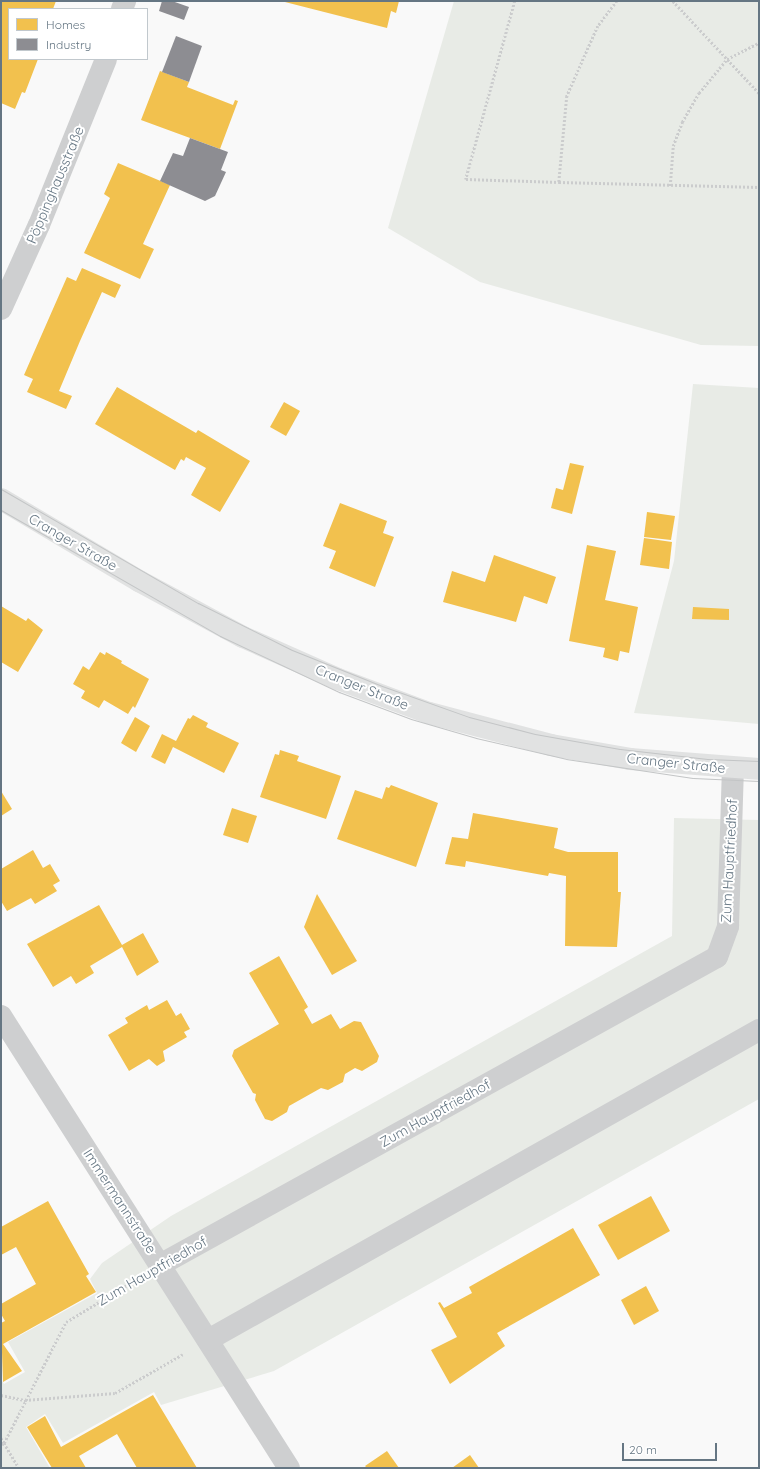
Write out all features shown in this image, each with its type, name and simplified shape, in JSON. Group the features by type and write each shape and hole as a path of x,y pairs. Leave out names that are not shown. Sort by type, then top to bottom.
{"main road":[{"name":"Cranger Straße","path":"1,499 139,581 243,637 338,679 429,714 551,745 630,758 733,769 759,769"}],"street":[{"name":"Pöppinghausstraße","path":"1,309 39,225 106,60"},
{"name":"Zum Hauptfriedhof","path":"160,1265 717,957 728,926 733,769"},
{"name":"Immermannstraße","path":"1,1016 289,1468"},
{"path":"208,1340 759,1030"}],"path":[{"path":"515,1 466,179 670,186 759,187"},
{"path":"559,182 567,96 598,26 617,1"},
{"path":"673,1 759,93"},
{"path":"670,186 673,146 682,122 699,93 727,59 759,43"},
{"name":"Zum Hauptfriedhof","path":"2,1443 66,1322 160,1265"},
{"path":"1,1395 25,1400 115,1393 208,1340"},
{"path":"1,1438 2,1443 19,1468"}],"shaded area":[{"path":"454,1 759,1 759,346 701,345 480,282 388,228"},
{"path":"693,384 759,388 759,724 634,713 674,561"},
{"path":"674,818 759,820 759,1099 274,1371 161,1405 154,1392 63,1443 45,1414 26,1427 50,1468 1,1468 1,1379 4,1384 25,1372 8,1342 97,1293 90,1279 102,1263 171,1216 672,936"}],"building: Homes":[{"path":"1,1 56,1 53,8 8,8 8,60 38,60 25,93 22,92 15,109 1,103"},
{"path":"281,1 399,1 396,13 391,11 387,28"},
{"path":"160,71 189,82 187,87 233,105 235,100 238,101 220,149 141,120"},
{"path":"118,163 170,185 143,244 154,249 140,279 84,253 110,198 104,194"},
{"path":"82,268 121,285 115,298 102,292 80,341 59,391 72,396 66,409 27,392 33,379 24,375 67,277 76,281"},
{"path":"117,387 196,433 198,430 250,461 220,512 191,495 206,468 186,457 184,461 181,459 175,470 95,424"},
{"path":"284,402 300,411 286,436 270,427"},
{"path":"570,463 584,466 572,514 551,508 556,488 563,490"},
{"path":"340,503 387,521 383,533 394,537 375,587 329,568 336,551 323,546"},
{"path":"647,512 675,516 671,540 644,537"},
{"path":"644,538 672,542 669,569 640,565"},
{"path":"587,545 616,551 605,600 638,607 629,653 620,651 618,661 603,657 605,648 569,641"},
{"path":"494,555 556,577 547,604 524,596 516,622 443,602 452,571 485,582"},
{"path":"1,606 26,621 28,618 43,630 18,672 1,662"},
{"path":"693,607 729,609 729,620 692,619"},
{"path":"100,652 105,655 106,652 122,661 121,663 149,679 135,708 133,706 128,714 104,700 99,708 81,698 85,691 73,684 83,666 89,670"},
{"path":"193,715 208,723 206,727 239,743 224,773 173,747 165,764 151,757 162,734 176,741 188,718 190,719"},
{"path":"135,717 150,726 136,752 121,743"},
{"path":"280,750 299,756 297,761 341,776 326,819 260,797 275,754 279,755"},
{"path":"391,785 438,803 416,867 337,839 355,790 382,799 386,787 389,788"},
{"path":"1,791 12,809 1,816"},
{"path":"232,808 257,816 248,843 223,835"},
{"path":"473,813 558,828 554,848 568,852 618,852 618,892 621,892 617,947 565,946 566,876 549,873 548,876 466,861 465,867 445,864 452,837 468,839"},
{"path":"33,850 43,868 50,864 60,881 53,885 57,891 35,904 31,898 7,911 1,901 1,869"},
{"path":"317,894 357,961 332,975 304,927"},
{"path":"99,905 122,945 143,933 159,962 137,976 122,947 90,966 94,973 76,984 71,976 53,987 27,944"},
{"path":"279,956 308,1007 304,1010 312,1024 331,1014 340,1029 354,1021 361,1022 379,1056 377,1062 362,1071 355,1068 345,1074 343,1082 328,1090 321,1088 289,1106 287,1112 272,1121 265,1119 255,1100 256,1094 253,1093 232,1056 234,1050 279,1024 249,973"},
{"path":"167,1000 176,1016 181,1013 190,1029 184,1032 187,1037 163,1051 165,1061 157,1066 149,1059 129,1071 108,1035 128,1023 125,1018 147,1005 149,1010"},
{"path":"651,1196 670,1231 618,1260 598,1225"},
{"path":"48,1201 89,1274 86,1276 96,1292 3,1344 22,1371 3,1382 1,1323 5,1321 1,1314 1,1304 36,1284 16,1247 1,1255 1,1227"},
{"path":"573,1228 600,1275 497,1333 505,1346 450,1384 431,1350 457,1337 438,1303 440,1302 444,1308 472,1293 469,1287"},
{"path":"646,1286 659,1311 634,1325 621,1300"},
{"path":"153,1395 197,1468 137,1468 117,1434 79,1456 86,1468 52,1468 27,1427 45,1416 61,1447"},
{"path":"387,1451 399,1468 367,1468 365,1466"},
{"path":"470,1455 479,1468 452,1468"}],"building: Industry":[{"path":"162,1 172,1 189,7 184,20 159,11"},
{"path":"176,36 202,46 189,82 162,72"},
{"path":"190,138 228,152 221,170 226,172 215,196 205,201 160,181 173,153 183,156"}],"tram line":[{"path":"1,489 198,603 292,650 382,686 469,717 535,734 620,749 707,759 759,761"},
{"path":"1,510 220,636 339,692 411,719 476,738 566,759 693,778 759,781"}]}
